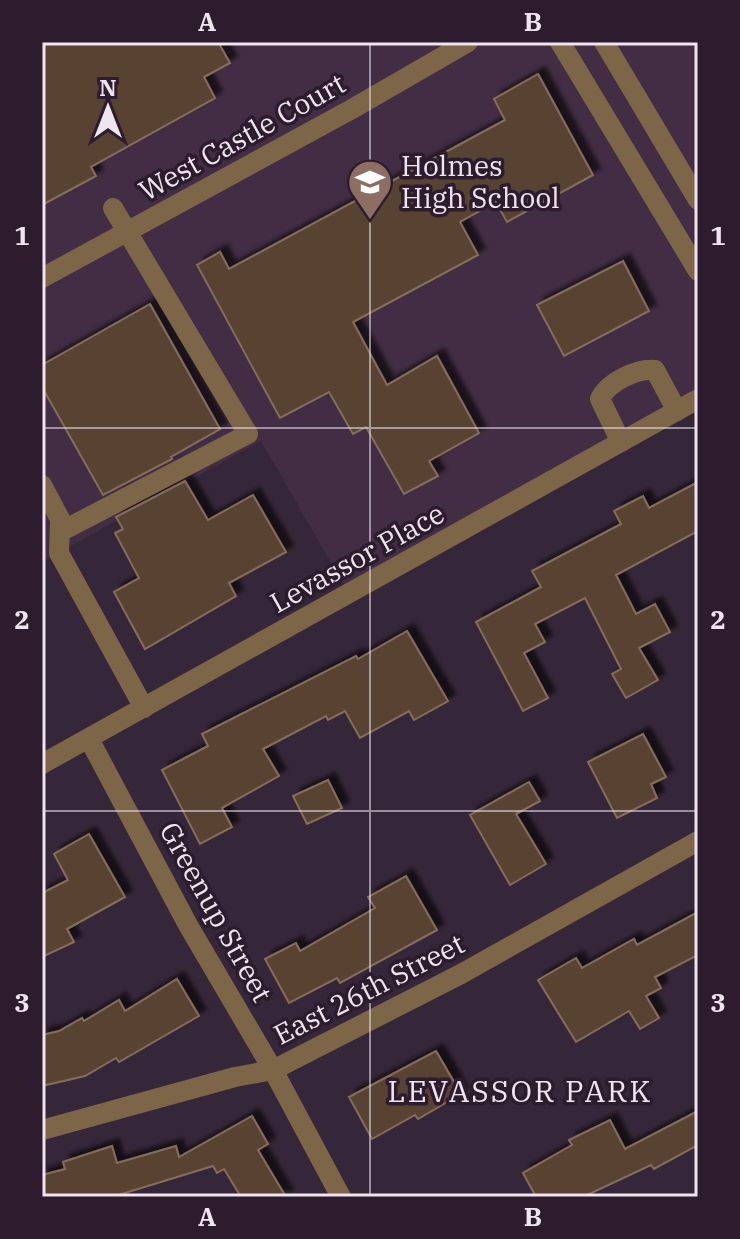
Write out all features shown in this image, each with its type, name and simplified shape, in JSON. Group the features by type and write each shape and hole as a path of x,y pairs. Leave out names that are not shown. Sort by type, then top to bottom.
{"street":[{"name":"West Castle Court","path":"42,278 468,42"},
{"path":"560,42 698,271"},
{"path":"604,42 698,200"},
{"path":"60,543 248,434 113,208"},
{"path":"621,442 600,399 605,389 614,383 647,369 655,370 677,411"},
{"name":"Levassor Place","path":"42,764 698,399"},
{"path":"42,485 60,519 60,543 144,708"},
{"name":"Greenup Street","path":"89,739 188,925 273,1070 341,1197"},
{"name":"East 26th Street","path":"42,1130 235,1077 273,1070 461,974 698,841"}],"shaded area":[{"name":"Holmes High School","path":"42,42 698,42 698,399 349,594 261,441 42,562"}],"building":[{"path":"42,42 218,42 230,63 204,77 215,98 91,167 96,176 42,205"},
{"path":"538,74 593,175 507,222 496,202 460,222 478,255 353,322 387,385 437,356 479,433 429,461 438,476 404,494 366,427 353,434 329,392 280,418 197,265 220,252 229,269 505,120 494,99"},
{"path":"623,261 649,311 564,356 537,305"},
{"path":"150,304 220,429 172,459 103,495 42,387 42,365"},
{"path":"185,481 208,520 253,495 286,552 229,583 236,596 145,649 114,592 139,578 115,533 123,529 116,517"},
{"path":"698,482 698,531 616,575 636,614 655,604 670,632 639,648 658,680 626,698 612,674 621,669 585,598 535,624 545,642 524,653 548,698 523,711 476,622 541,587 532,571 621,524 614,511 643,496 649,508"},
{"path":"407,631 448,701 414,720 409,711 360,738 345,711 328,720 326,716 263,749 279,776 222,808 232,827 200,844 162,770 208,746 202,734 356,656 358,659"},
{"path":"643,734 666,777 651,784 657,798 617,818 588,762"},
{"path":"328,780 342,808 307,824 293,796"},
{"path":"529,782 540,801 516,814 546,864 510,885 470,815"},
{"path":"89,834 125,897 67,929 74,942 42,957 42,893 68,880 54,854"},
{"path":"406,876 437,930 340,983 337,978 289,1003 265,959 296,943 300,951 375,908 368,897"},
{"path":"698,912 698,955 655,977 661,988 646,996 659,1018 640,1029 629,1011 576,1042 538,980 576,958 582,968 634,939 637,945"},
{"path":"177,979 199,1016 119,1062 116,1058 85,1076 42,1086 42,1035 59,1031 82,1018 84,1021 119,1000 125,1011"},
{"path":"436,1051 461,1094 418,1119 415,1115 372,1139 349,1097"},
{"path":"698,1111 698,1145 654,1169 651,1165 583,1197 536,1197 523,1173 572,1145 569,1140 610,1120 625,1149"},
{"path":"252,1116 268,1144 258,1150 286,1197 241,1197 224,1169 217,1173 213,1166 112,1197 42,1197 42,1175 65,1169 63,1162 112,1146 117,1163 176,1146 179,1157"}],"place":[{"name":"Holmes High School","path":"370,221"}],"district":[{"name":"LEVASSOR PARK","path":"520,1092"}]}
